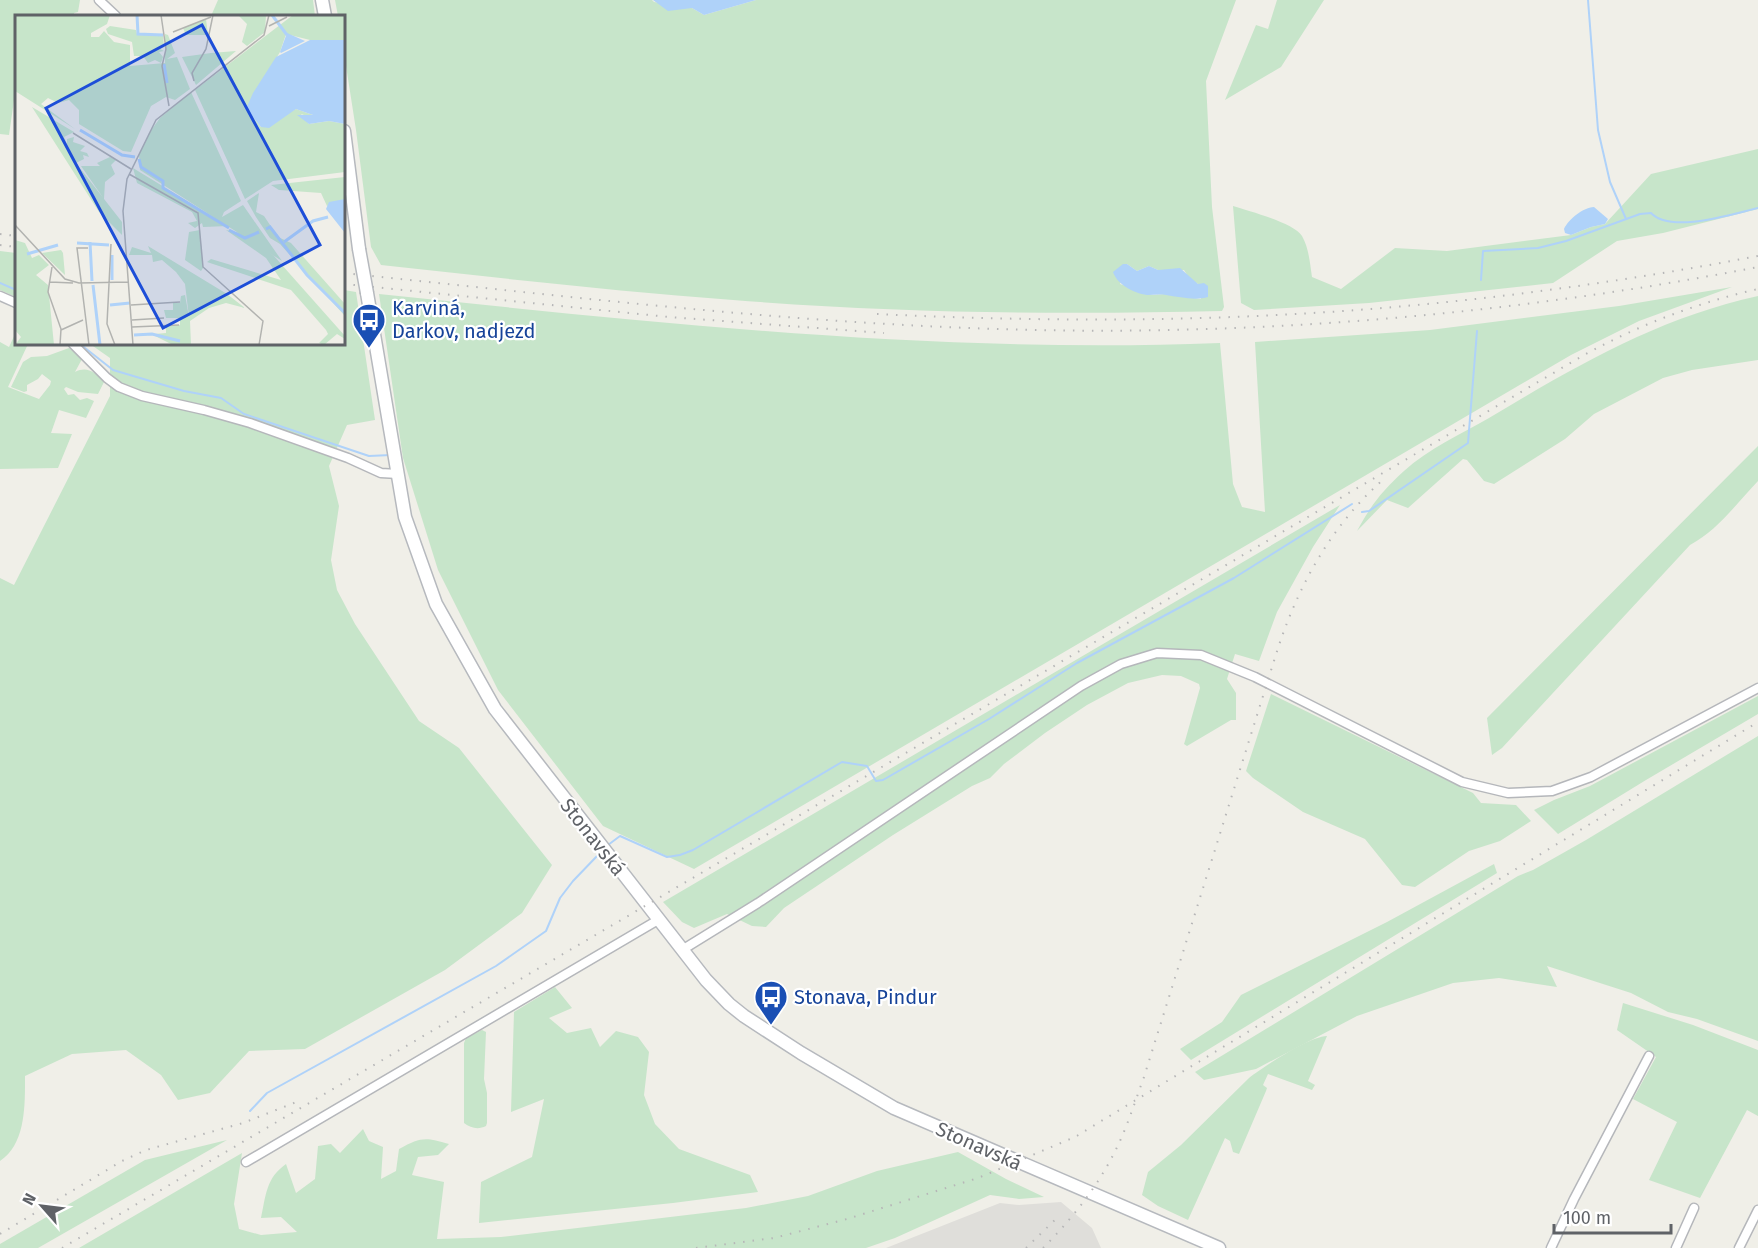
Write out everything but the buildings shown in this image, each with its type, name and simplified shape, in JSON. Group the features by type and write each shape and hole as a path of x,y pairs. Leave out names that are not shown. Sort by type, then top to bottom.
{"street":[{"path":"99,0 115,15"},
{"path":"322,0 325,15"},
{"name":"Stonavská","path":"345,138 359,249 405,517 436,604 495,709 658,920 729,1004 744,1016 894,1108 1219,1248"},
{"path":"0,296 15,303"},
{"path":"74,345 119,387 142,396 250,423 348,458 381,473 398,474"},
{"path":"682,950 758,903 1081,686 1121,664 1158,653 1201,655 1255,677 1462,782 1508,794 1552,791 1591,777 1758,688"},
{"path":"246,1162 658,920"},
{"path":"1551,1248 1649,1056"},
{"path":"1676,1248 1694,1208"},
{"path":"1739,1248 1758,1210"}],"shaded area":[{"path":"1061,1202 1092,1228 1101,1248 886,1248 1000,1203 1019,1205"}],"green space":[{"path":"0,0 80,0 78,12 74,15 15,15 15,100 9,135 0,134"},
{"path":"218,0 313,0 315,15 211,15"},
{"path":"335,0 652,0 692,8 704,15 756,0 1236,0 1206,81 1212,207 1224,307 1222,311 1100,313 855,308 645,293 381,265 371,247 345,59 345,15 338,15","holes":["1127,264 1137,271 1149,266 1158,270 1184,270 1189,278 1198,284 1201,299 1164,294 1153,295 1120,284"]},
{"path":"1277,0 1324,0 1281,67 1225,100 1256,25 1268,29"},
{"path":"1758,149 1758,209 1663,233 1617,241 1553,283 1369,303 1254,310 1241,303 1233,206 1270,218 1297,231 1306,246 1312,277 1341,289 1395,248 1447,251 1571,235 1605,224 1651,174"},
{"path":"0,251 15,253 15,297 0,290"},
{"path":"1732,287 1639,321 1571,355 694,869 603,826 498,690 438,570 403,458 379,294 799,334 1009,344 1220,343 1233,484 1242,507 1265,512 1255,342 1430,330 1619,306"},
{"path":"345,290 356,292 375,420 347,425 329,466 339,506 331,560 337,590 355,624 419,721 459,748 552,865 522,913 445,970 305,1049 249,1051 210,1093 178,1100 161,1075 126,1050 72,1054 25,1076 24,1111 19,1134 9,1154 0,1161 0,578 14,585 110,396 110,358 91,345 345,345"},
{"path":"1758,296 1758,360 1692,370 1663,378 1594,414 1565,439 1494,484 1484,481 1467,460 1463,459 1408,508 1387,500 1357,531 1372,506 1389,485 1413,463 1445,442 1586,362 1619,346 1686,317"},
{"path":"15,334 15,345 28,345 8,387 39,399 51,381 42,374 27,385 27,391 11,387 23,362 31,357 47,356 69,348 82,359 75,372 91,371 104,382 98,394 78,392 66,387 64,389 68,395 74,394 80,400 87,398 94,401 86,418 59,410 51,433 72,434 58,468 0,469 0,342 9,347"},
{"path":"1758,446 1758,481 1718,524 1690,545 1502,748 1492,755 1487,718"},
{"path":"1340,505 1313,547 1277,612 1259,661 1235,654 1227,679 1236,693 1236,720 1231,720 1187,746 1184,744 1200,688 1199,684 1181,676 1162,675 1128,683 1087,705 1045,733 1004,764 990,778 972,786 893,835 784,908 766,927 752,926 727,914 694,928 682,922 663,902"},
{"path":"1271,694 1473,793 1481,803 1516,805 1531,821 1500,841 1469,851 1415,887 1402,885 1365,839 1303,812 1246,771"},
{"path":"1758,696 1758,714 1558,834 1534,810 1590,786"},
{"path":"1758,736 1758,1041 1697,1019 1668,1012 1631,993 1547,966 1557,987 1499,978 1453,983 1357,1016 1256,1069 1204,1080 1195,1072 1518,876 1586,840"},
{"path":"1494,864 1497,873 1191,1060 1180,1049 1222,1022 1241,995 1387,922"},
{"path":"555,987 572,1008 549,1018 567,1033 591,1028 600,1047 616,1031 638,1037 649,1052 644,1095 655,1124 679,1149 750,1175 758,1192 479,1223 481,1182 532,1157 544,1099 511,1112 514,1012"},
{"path":"1623,1003 1693,1025 1758,1050 1758,1116 1747,1110 1700,1198 1649,1180 1677,1122 1633,1099 1656,1057 1617,1030"},
{"path":"482,1030 486,1032 484,1079 487,1093 487,1123 486,1126 477,1128 464,1123 464,1043 466,1038"},
{"path":"1327,1036 1308,1081 1315,1085 1312,1090 1268,1074 1263,1085 1267,1088 1266,1091 1239,1154 1233,1152 1230,1141 1225,1138 1188,1220 1158,1206 1142,1195 1148,1172 1181,1145 1249,1078 1309,1041"},
{"path":"363,1129 369,1141 383,1147 381,1179 396,1171 399,1149 406,1145 423,1139 449,1144 438,1155 418,1157 412,1175 444,1182 437,1239 501,1237 746,1208 808,1196 877,1171 958,1152 1044,1197 1019,1199 990,1195 895,1238 866,1248 79,1248 242,1153 234,1204 239,1229 261,1235 297,1232 281,1217 261,1218 266,1194 274,1175 286,1164 296,1193 315,1179 318,1146 331,1144 340,1153"},
{"path":"227,1140 38,1248 0,1248 0,1244 145,1160"}],"water":[{"path":"653,0 756,0 704,15 692,8 668,11"},
{"path":"1594,207 1608,219 1605,224 1571,235 1565,233 1566,225 1573,218 1585,209"},
{"path":"1123,264 1137,271 1149,266 1158,270 1180,268 1198,284 1204,283 1208,286 1208,297 1193,299 1136,292 1122,284 1113,272"}],"waterway":[{"path":"1588,0 1598,130 1610,182 1626,219"},
{"path":"1481,280 1483,251 1538,248 1566,241 1640,214 1651,213 1660,219 1687,222 1718,218 1758,208"},
{"path":"0,283 15,290"},
{"path":"1362,512 1369,511 1468,443 1477,331"},
{"path":"81,345 113,370 184,391 221,398 244,414 369,456 391,455"},
{"path":"608,845 620,836 667,857 680,855 693,850 842,762 867,766 876,781 883,780 989,719 1077,663 1234,578 1352,504"},
{"path":"250,1111 267,1093 496,966 546,931 560,898 598,855"}],"railway":[{"path":"0,234 15,236"},
{"path":"0,245 15,247"},
{"path":"877,314 1095,320 1313,313 1536,292 1758,256"},
{"path":"345,273 775,316 947,327 1125,331 1216,329 1398,318 1579,297 1758,267"},
{"path":"345,284 669,317 884,333"},
{"path":"62,1248 1584,355 1668,316 1758,289"},
{"path":"1043,1248 1089,1195 1108,1165 1126,1127 1144,1077 1278,648 1297,600 1320,555 1334,534 1367,495 1386,477"},
{"path":"696,1248 774,1238 847,1219 978,1178 1075,1137 1758,722"},
{"path":"0,1234 122,1161 146,1150 243,1123 299,1101"},
{"path":"1026,1248 1060,1215"}],"place":[{"name":"Karviná, Darkov, nadjezd","path":"369,349"},
{"name":"Stonava, Pindur","path":"771,1026"}]}
